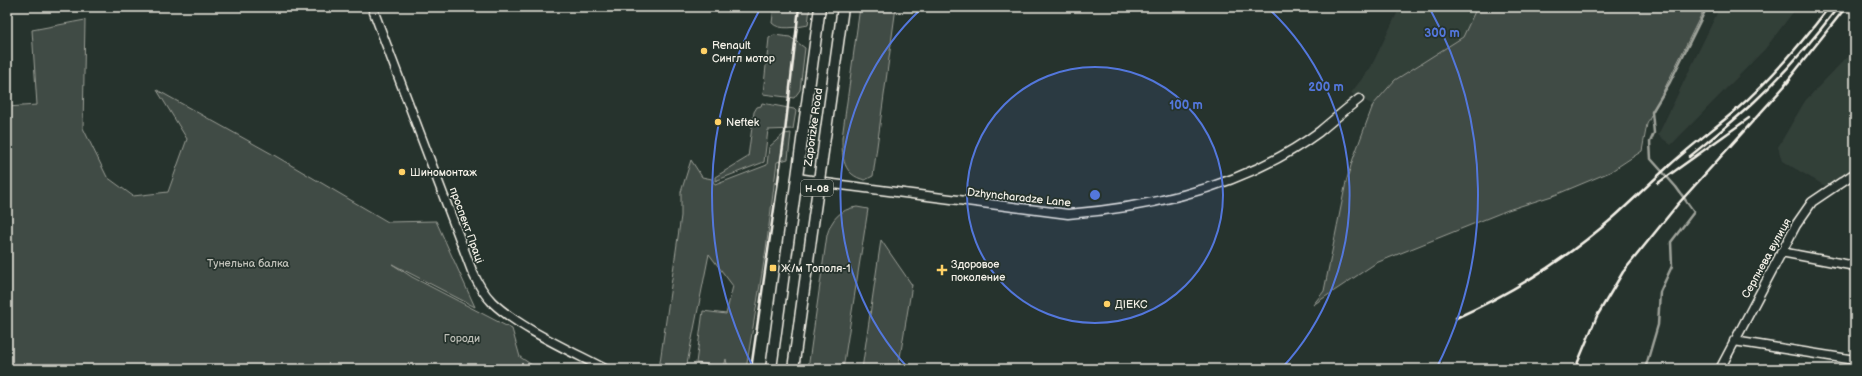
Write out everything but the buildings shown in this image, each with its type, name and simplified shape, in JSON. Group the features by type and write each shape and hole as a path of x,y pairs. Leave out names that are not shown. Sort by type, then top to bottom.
{"main road":[{"name":"Zaporizke Road","path":"771,369 820,7"},
{"name":"Zaporizke Road","path":"793,369 843,7"},
{"path":"797,179 818,182"}],"street":[{"name":"проспект Праці","path":"372,7 472,271 482,291 491,301 510,316 605,369"},
{"name":"Dzhyncharadze Lane","path":"818,182 1068,214 1107,211 1184,196 1244,174 1287,152 1318,132 1359,99"},
{"name":"Серпнева вулиця","path":"1720,369 1796,225 1812,202 1854,176"},
{"path":"1781,252 1855,266"},
{"path":"1734,341 1855,360"}],"shaded area":[{"path":"1400,7 1477,7 1463,37 1395,80 1373,105 1351,93 1371,67"},
{"path":"1720,7 1797,7 1765,49 1671,145 1658,135"},
{"path":"1855,53 1855,171 1834,191 1782,161 1778,147 1805,101 1844,60"}],"green space":[{"path":"774,7 810,7 808,25 784,28 775,25 772,23"},
{"path":"860,7 896,7 873,176 865,180 858,178 848,170 843,159 842,152 842,138"},
{"path":"1477,7 1705,7 1647,124 1642,151 1610,172 1555,195 1508,210 1376,263 1313,305 1324,291 1346,182 1373,105 1395,80 1463,37"},
{"name":"Тунельна балка","path":"85,20 83,128 107,177 133,196 168,192 187,139 157,90 272,154 388,222 436,221 475,307 392,264 412,277 512,329 520,357 538,369 7,369 7,107 37,105 32,30"},
{"path":"774,35 790,37 805,48 800,90 794,98 763,94 769,38"},
{"path":"762,103 794,109 796,111 793,129 768,130 764,162 715,181 715,177 748,157 754,112 757,107 761,106"},
{"path":"791,133 788,159 777,162 766,249 746,369 728,369 726,359 724,367 696,363 703,311 726,314 733,286 709,254 686,369 659,369 681,216 681,192 691,160 702,177 712,179 715,185 767,165 769,147 784,134"},
{"path":"857,207 868,209 843,369 808,369 827,235 837,216 846,210"},
{"path":"881,240 912,285 898,369 862,369"}],"waterway":[{"path":"1645,369 1658,325 1660,292 1672,266 1671,242 1694,212 1676,187 1651,159 1650,142 1654,133 1652,112 1670,82 1707,7"}],"railway":[{"path":"751,369 785,132 799,7"},
{"path":"1456,318 1519,286 1539,274 1577,247 1614,217 1664,170 1749,98 1785,61 1829,7"},
{"path":"1689,157 1739,116 1777,79 1819,32 1838,7"},
{"path":"1785,84 1846,7"},
{"path":"1575,369 1597,316 1623,272 1678,204 1790,80"},
{"path":"1658,183 1749,118"}],"place":[{"name":"Renault Сингл мотор","path":"704,51"},
{"name":"Neftek","path":"718,122"},
{"name":"Шиномонтаж","path":"402,172"},
{"name":"Ж/м Тополя-1","path":"773,268"},
{"name":"Здоровое поколение","path":"942,270"},
{"name":"ДІЕКС","path":"1107,304"}],"park label":[{"name":"Городи","path":"462,338"}]}
